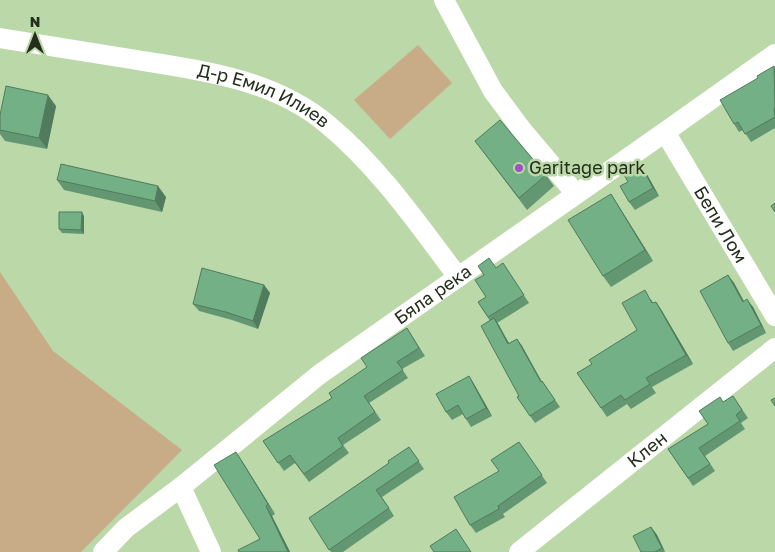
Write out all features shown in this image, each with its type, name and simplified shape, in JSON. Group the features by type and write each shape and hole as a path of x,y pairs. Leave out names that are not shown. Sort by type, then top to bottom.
{"street":[{"path":"444,0 493,92 576,194"},
{"name":"Д-р Емил Илиев","path":"0,38 205,71 249,82 291,100 326,123 353,147 416,221 458,277"},
{"name":"Бяла река","path":"103,552 126,528 181,487 320,374 775,54"},
{"name":"Бепи Лом","path":"665,132 775,316"},
{"name":"Клен","path":"519,552 775,348"},
{"path":"181,487 211,552"}],"shaded area":[{"path":"418,45 452,83 390,139 354,100"},
{"path":"0,272 53,351 182,450 81,552 0,552"}],"building":[{"path":"774,66 775,117 745,134 738,122 734,124 720,100 758,78 757,76"},
{"path":"6,86 48,95 39,138 0,130 0,115"},
{"name":"Garitage park","path":"500,120 546,175 519,198 475,141"},
{"path":"640,163 653,188 629,202 620,186 628,182 623,173"},
{"path":"61,164 158,186 155,201 57,180"},
{"path":"611,194 645,250 603,276 568,220"},
{"path":"775,203 775,212 771,206"},
{"path":"59,212 82,212 81,230 59,229"},
{"path":"489,258 496,268 503,263 524,295 488,317 478,302 486,297 475,280 484,275 478,266"},
{"path":"202,268 264,285 253,321 193,304"},
{"path":"728,275 743,302 747,299 761,325 728,343 700,291"},
{"path":"645,290 652,303 656,302 686,355 646,378 650,384 625,400 621,395 601,408 577,373 592,364 589,360 637,330 622,303"},
{"path":"494,318 508,344 517,339 541,382 555,400 530,416 517,397 519,396 481,326"},
{"path":"407,328 419,348 397,362 403,370 364,396 375,412 338,438 343,446 304,474 290,455 278,463 263,441 332,398 329,393 367,367 361,358"},
{"path":"469,376 486,408 466,419 458,405 446,412 436,394"},
{"path":"733,396 742,410 736,415 740,421 699,448 710,464 688,478 668,449 708,424 699,411 720,397 723,402"},
{"path":"775,398 775,406 771,400"},
{"path":"519,442 542,475 498,506 499,509 470,525 454,497 499,471 491,460"},
{"path":"409,447 419,461 376,490 389,508 329,550 309,518"},
{"path":"236,452 268,504 266,506 288,552 239,552 238,550 260,539 214,465"},
{"path":"651,527 662,548 655,552 641,552 633,536"},
{"path":"456,529 471,552 434,552 430,546"}],"place":[{"name":"Garitage park","path":"519,168"}]}
